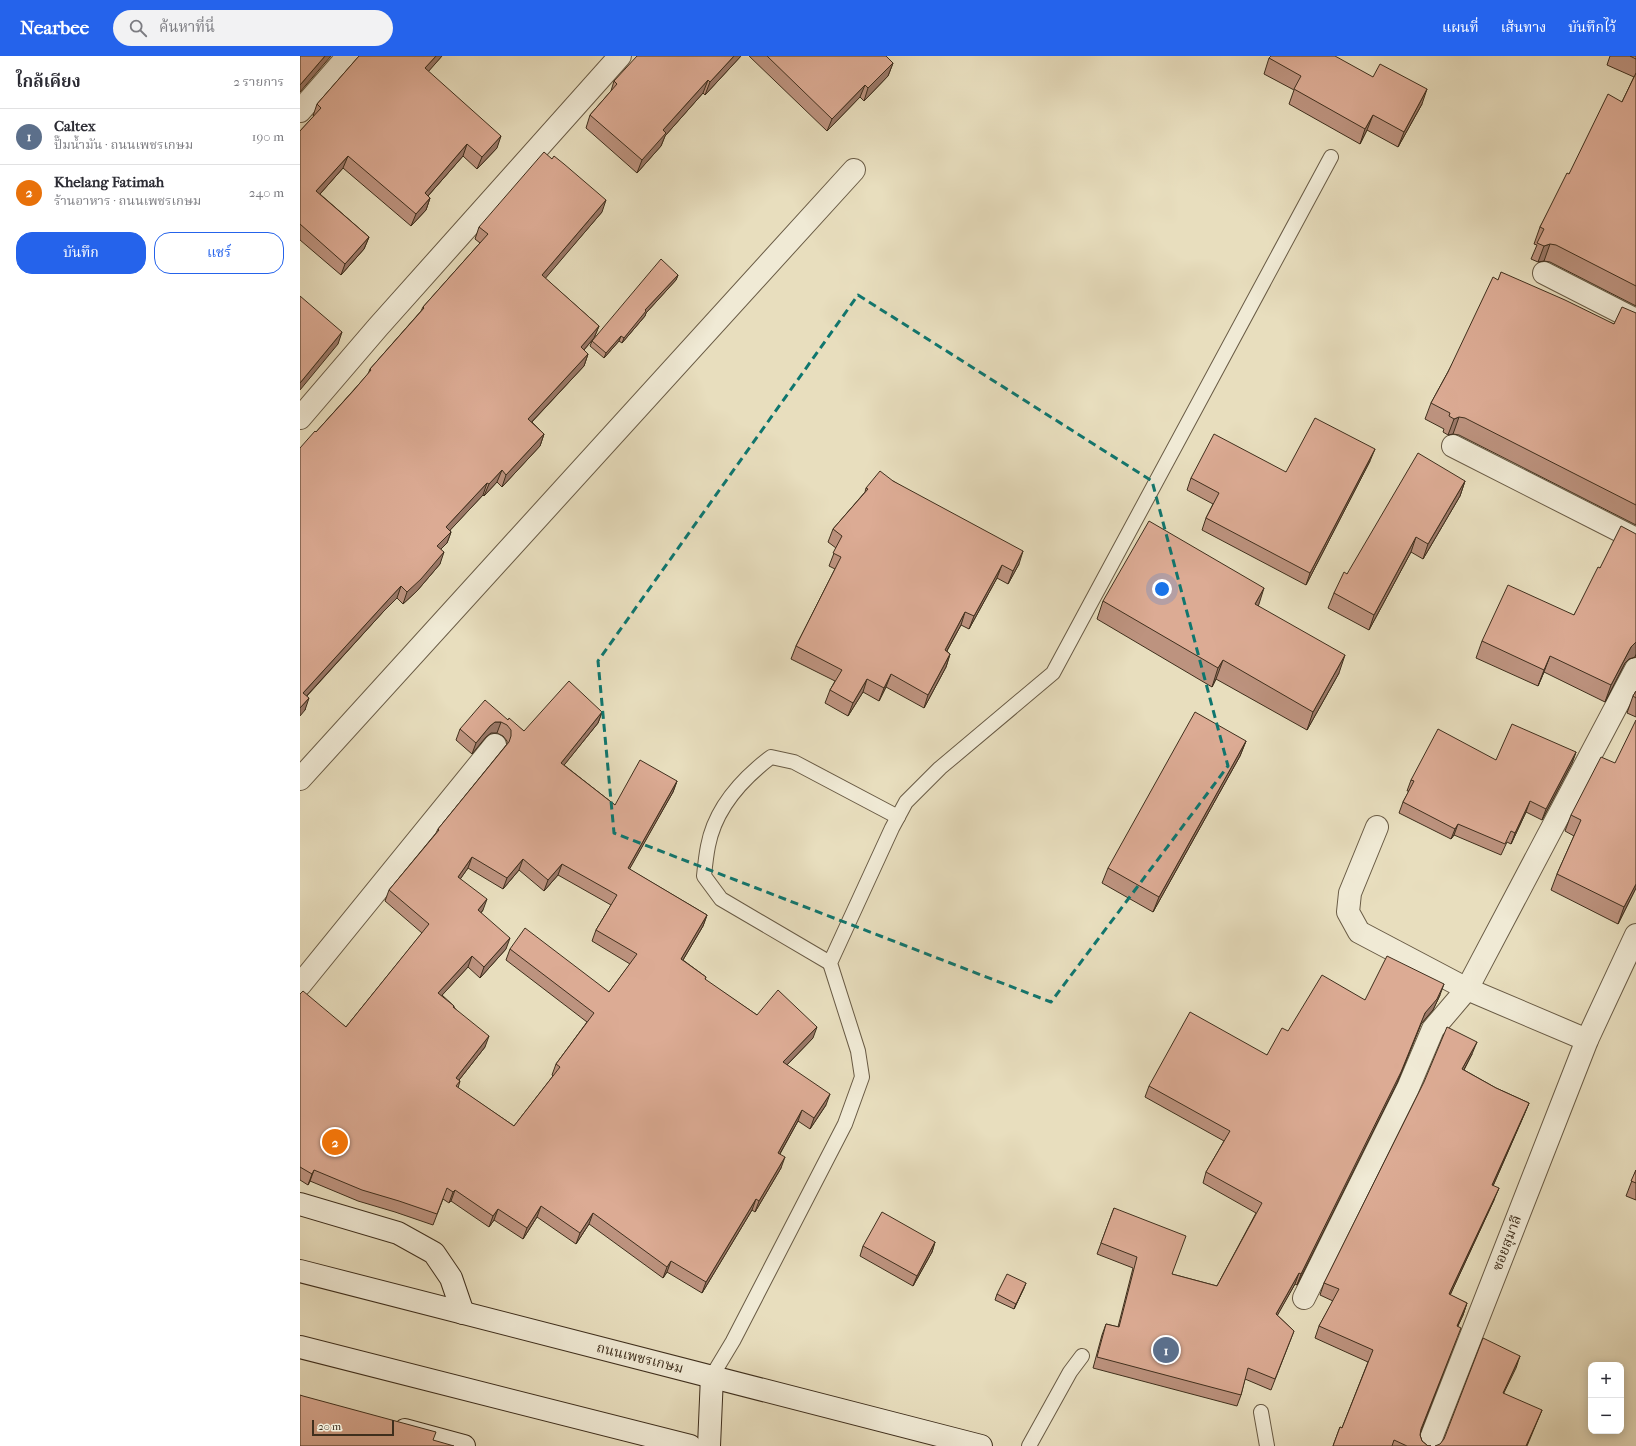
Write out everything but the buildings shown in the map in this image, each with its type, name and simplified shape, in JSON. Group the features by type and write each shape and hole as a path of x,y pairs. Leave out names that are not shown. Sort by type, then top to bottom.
{"street":[{"path":"300,111 348,56"},
{"path":"300,418 384,321 620,56"},
{"path":"300,779 854,170"},
{"path":"1544,274 1636,320"},
{"path":"1453,446 1636,539"},
{"path":"1304,1298 1408,1088 1433,1029 1467,989 1636,668"},
{"path":"300,985 495,745"},
{"path":"1377,827 1350,893 1348,912 1359,932 1467,989 1587,1040"},
{"name":"ซอยสุมาลี","path":"1428,1446 1587,1040 1636,935"},
{"path":"300,1204 398,1234 434,1253 451,1278 463,1312"},
{"name":"ถนนเพชรเกษม","path":"300,1271 980,1446"},
{"path":"300,1347 690,1446"},
{"path":"709,1446 712,1376"},
{"path":"390,1426 464,1446"}],"lane":[{"path":"830,964 906,802 940,768 1053,673 1331,158"},
{"path":"712,1376 733,1341 845,1124 862,1077 858,1051 830,964 721,898 704,876 708,845 721,809 754,771 771,758 794,762 898,817"},
{"path":"1029,1446 1070,1372 1082,1356"},
{"path":"1261,1412 1267,1446"}],"highlighted area":[{"path":"858,295 1152,481 1228,766 1051,1002 614,833 598,661"}],"place":[{"name":"Khelang Fatimah","path":"335,1142"},
{"name":"Caltex","path":"1166,1350"}]}
